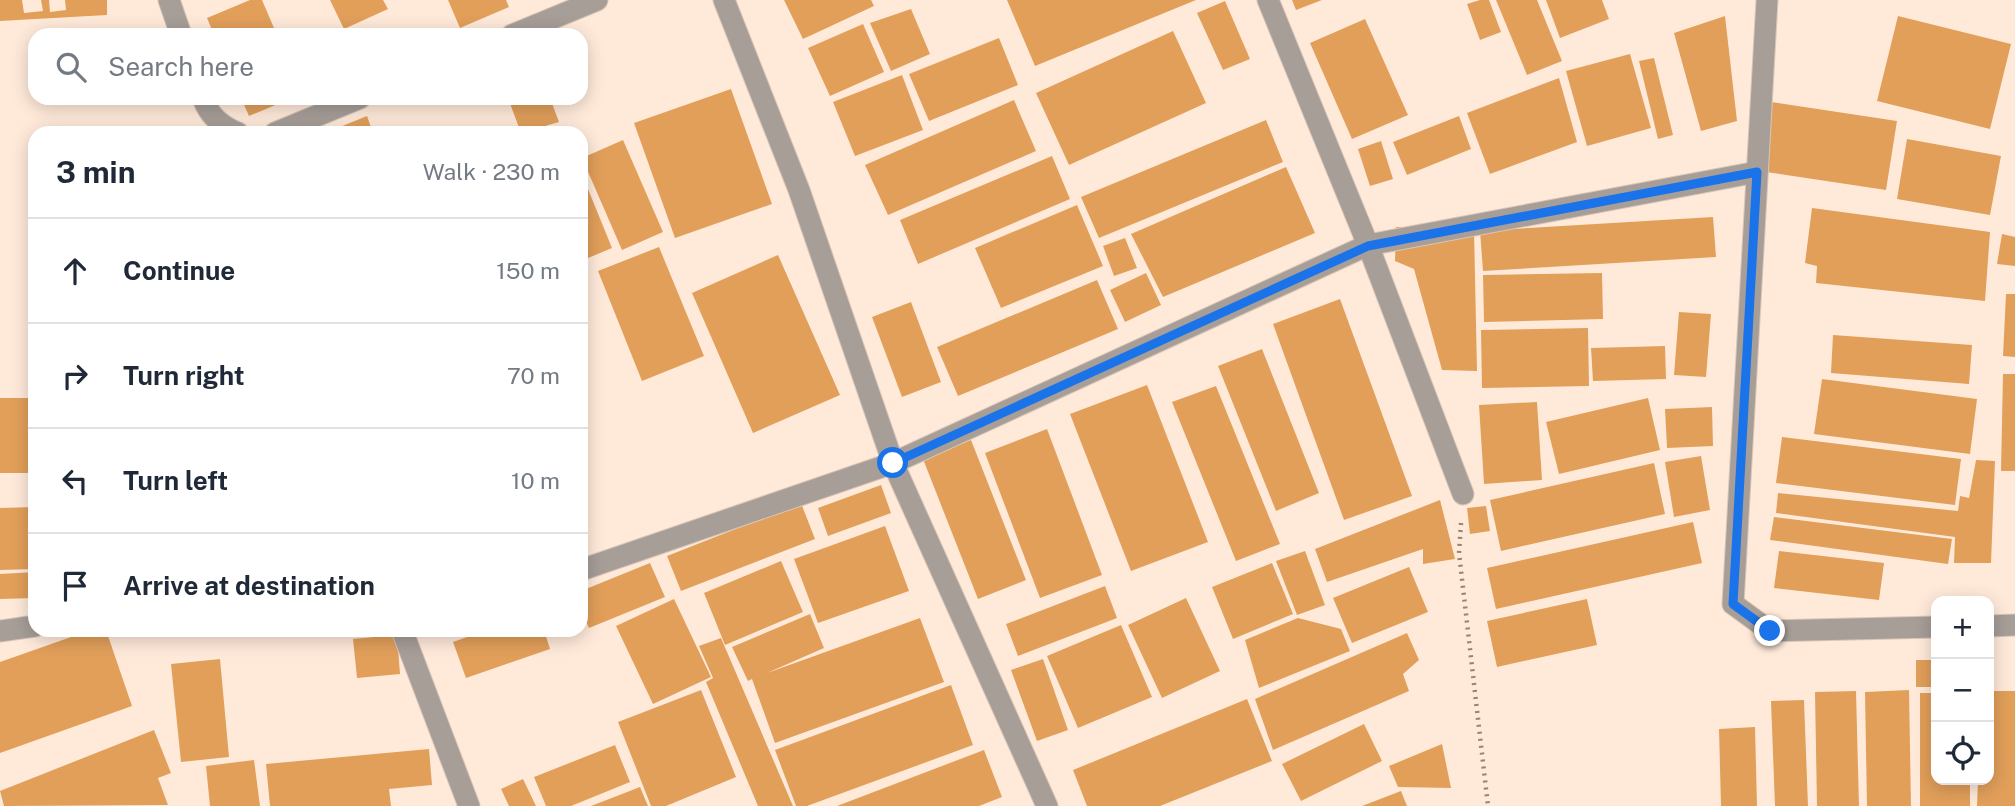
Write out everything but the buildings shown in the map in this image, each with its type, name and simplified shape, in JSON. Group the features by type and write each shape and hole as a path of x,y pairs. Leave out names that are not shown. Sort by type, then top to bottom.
{"street":[{"path":"169,0 179,28"},
{"path":"529,28 597,0"},
{"path":"724,0 799,190 893,463 1047,806"},
{"path":"1268,0 1368,246 1463,494"},
{"path":"1767,0 1733,604 1770,631 1931,627"},
{"path":"205,105 223,126"},
{"path":"292,126 343,105"},
{"path":"588,568 893,463 1368,246 1757,172"},
{"path":"1994,626 2015,625"},
{"path":"0,631 28,627"},
{"path":"406,637 469,806"}],"path":[{"path":"1463,494 1459,553 1488,806"}],"route":[{"path":"893,463 1368,246 1757,172 1733,604 1770,631"}]}
